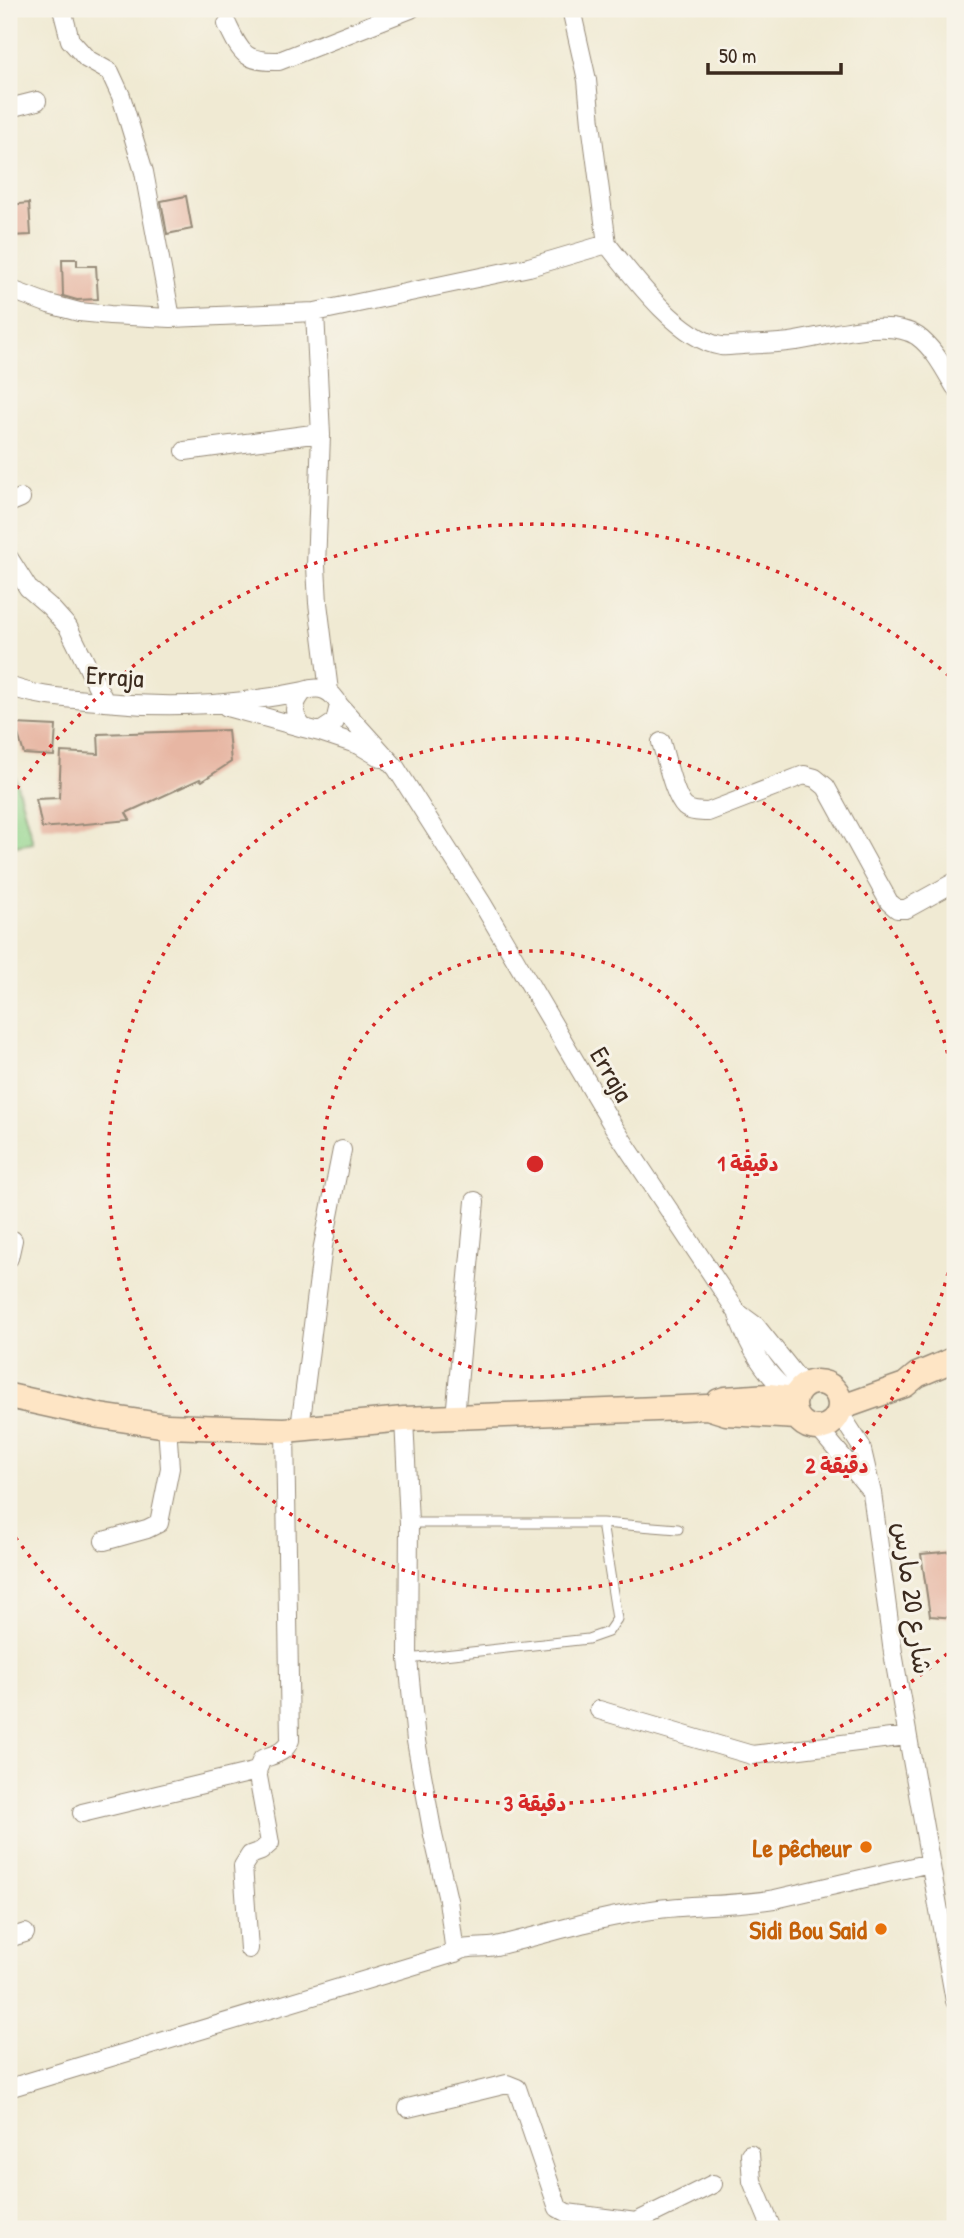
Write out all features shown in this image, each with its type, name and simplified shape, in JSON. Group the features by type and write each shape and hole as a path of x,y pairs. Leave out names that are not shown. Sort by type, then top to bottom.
{"main road":[{"path":"838,1404 905,1385 917,1375 955,1359"},
{"path":"802,1405 810,1383 824,1383 838,1404"},
{"path":"9,1396 100,1416 167,1426 292,1429 404,1419 706,1407 724,1399 769,1396 802,1405 832,1423 838,1404"}],"street":[{"path":"62,9 70,40 87,59 110,72 121,96 144,172 171,318"},
{"path":"226,24 240,49 257,61 279,61 411,9"},
{"path":"571,9 587,80 590,123 607,244 642,288 679,324 721,346 793,342 872,328 898,330 918,337 941,364 955,387"},
{"path":"9,108 37,101"},
{"path":"9,289 79,312 171,318 316,312 529,267 607,244"},
{"path":"312,730 335,722 321,694 321,638 316,566 320,433 316,312"},
{"path":"185,451 320,433"},
{"path":"9,558 28,588 68,627 105,702"},
{"name":"Erraja","path":"9,686 63,699 120,704 220,705"},
{"path":"220,705 321,694"},
{"path":"312,730 295,714 295,706 321,694"},
{"name":"Erraja","path":"321,694 396,768 482,903 613,1126 737,1312 756,1326 802,1405"},
{"path":"220,705 359,745 396,768"},
{"path":"661,742 678,795 685,807 695,811 708,812 804,775 815,778 827,787 889,902 897,909 906,909 955,882"},
{"path":"249,1949 243,1866 250,1855 261,1851 270,1843 257,1771 262,1759 282,1752 290,1740 292,1429 342,1150"},
{"path":"455,1417 475,1201"},
{"path":"9,1258 13,1240"},
{"name":"شارع 20 مارس","path":"838,1404 861,1446 872,1493 893,1653 955,2001"},
{"name":"شارع 20 مارس","path":"802,1405 872,1493"},
{"path":"404,1419 409,1523 408,1659 416,1741 448,1900 455,1953"},
{"path":"104,1541 159,1523 170,1468 167,1426"},
{"path":"598,1710 752,1755 907,1736"},
{"path":"82,1813 257,1771"},
{"path":"9,2088 455,1953 460,1949 489,1948 629,1914 775,1899 930,1863"},
{"path":"408,2108 507,2084 517,2088 558,2208 567,2213 635,2225 713,2184"},
{"path":"750,2154 752,2182 772,2229"}],"lane":[{"path":"409,1523 602,1523 678,1529"},
{"path":"408,1659 588,1639 608,1632 617,1619 602,1523"}],"green space":[{"path":"9,755 33,843 9,847"}],"building":[{"path":"186,196 192,229 167,234 161,201"},
{"path":"29,203 31,235 9,236 9,205"},
{"path":"62,259 77,259 77,266 96,266 98,299 77,300 63,296"},
{"path":"15,724 56,726 54,756 24,754"},
{"path":"228,730 231,762 202,781 200,779 126,813 130,820 42,828 36,799 59,798 61,752 99,754 98,734"},
{"path":"955,1551 955,1618 930,1616 921,1554"}],"place":[{"name":"Le pêcheur","path":"866,1847"},
{"name":"Sidi Bou Said","path":"881,1929"}]}
